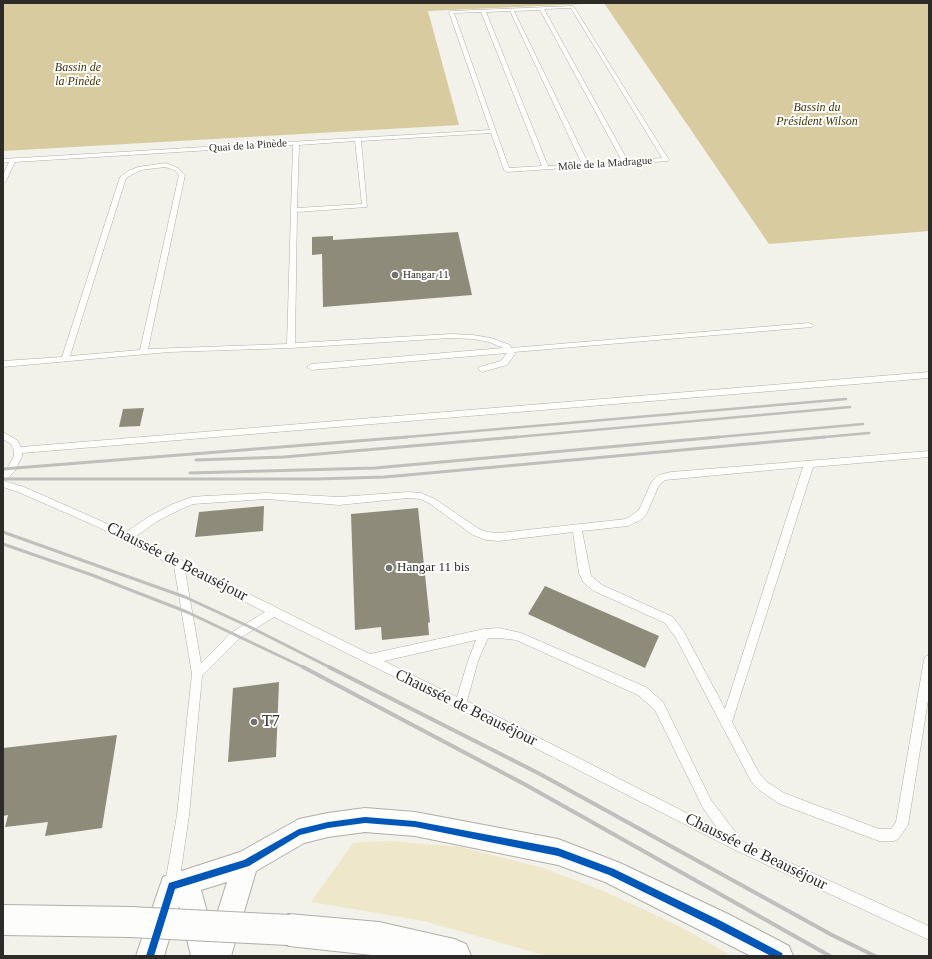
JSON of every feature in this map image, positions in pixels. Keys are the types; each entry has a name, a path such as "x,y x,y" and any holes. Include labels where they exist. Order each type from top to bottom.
{"highway":[{"path":"3,920 130,922 289,930 379,939 454,956"}],"street":[{"path":"179,884 246,863 299,832 328,825 365,820 415,824 558,852 612,872 779,956"},
{"path":"217,956 246,863"},
{"path":"150,956 179,884"},
{"path":"179,884 205,956"}],"lane":[{"name":"Môle de la Madrague","path":"572,7 666,160 507,170 451,12 512,10 572,7"},
{"path":"542,8 626,163"},
{"path":"512,10 586,165"},
{"path":"483,11 546,168"},
{"name":"Quai de la Pinède","path":"3,161 493,131"},
{"path":"294,210 365,206 358,139"},
{"path":"291,346 296,143"},
{"path":"3,181 13,160"},
{"path":"65,359 123,177 140,168 166,166 176,168 182,175 143,353"},
{"path":"311,367 809,325"},
{"path":"3,364 143,353 461,336 502,343 510,350 511,354 504,363 482,368"},
{"path":"18,450 929,375"},
{"path":"3,435 14,442 18,450 16,462 3,478"},
{"path":"127,537 153,519 176,507 192,501 267,496 339,501 408,495 421,496 432,501 476,532 486,536 499,537 628,522 643,512 655,483 662,477 671,475 929,454"},
{"path":"726,723 808,464"},
{"name":"Chaussée de Beauséjour","path":"3,484 21,489 57,504 127,537 179,565 461,704 739,846 929,933"},
{"path":"577,528 584,573 587,579 598,588 669,620 680,635 755,777 763,786 780,798 879,835 894,835 902,825 929,660"},
{"path":"179,565 197,674 183,815 179,884"},
{"path":"197,674 236,635 274,612"},
{"path":"369,659 484,634 499,633 517,636 642,691 659,706 707,804 739,846"},
{"path":"461,704 473,661 484,634"}],"shaded area":[{"path":"388,841 461,847 543,868 601,890 677,925 732,956 547,956 424,921 311,902 353,843"}],"water":[{"name":"Bassin de la Pinède","path":"3,3 604,3 428,11 459,125 3,151"},
{"name":"Bassin du Président Wilson","path":"604,3 929,3 929,231 769,244"}],"building":[{"name":"Hangar 11","path":"458,232 472,295 323,307 322,254 312,255 312,237 333,236 333,240"},
{"path":"144,408 140,426 119,427 123,409"},
{"path":"264,506 263,531 195,537 199,512"},
{"name":"Hangar 11 bis","path":"418,508 430,622 428,623 429,635 382,640 381,627 355,630 351,514"},
{"path":"545,586 659,636 645,668 528,614"},
{"name":"T7","path":"279,682 276,757 228,762 233,688"},
{"path":"117,735 102,828 45,836 48,822 5,827 8,815 3,816 3,748"}],"railway":[{"path":"402,437 846,399"},
{"path":"505,438 850,407"},
{"path":"708,438 863,424"},
{"path":"3,479 316,479 385,477 869,433"},
{"path":"3,469 402,437"},
{"path":"395,438 402,437"},
{"path":"402,437 407,437"},
{"path":"196,460 284,457 516,437"},
{"path":"190,473 375,468 719,437"},
{"path":"3,532 185,597 250,627 331,668"},
{"path":"3,544 92,575 187,612 304,667"},
{"path":"304,667 526,785 830,956"},
{"path":"329,667 540,774 832,935 875,956"}],"cycle path":[{"path":"150,956 172,886 246,863 299,832 328,825 365,820 415,824 558,852 611,872 718,924 779,956"}],"place":[{"name":"Hangar 11","path":"395,275"},
{"name":"Hangar 11 bis","path":"389,568"},
{"name":"T7","path":"254,722"}]}
